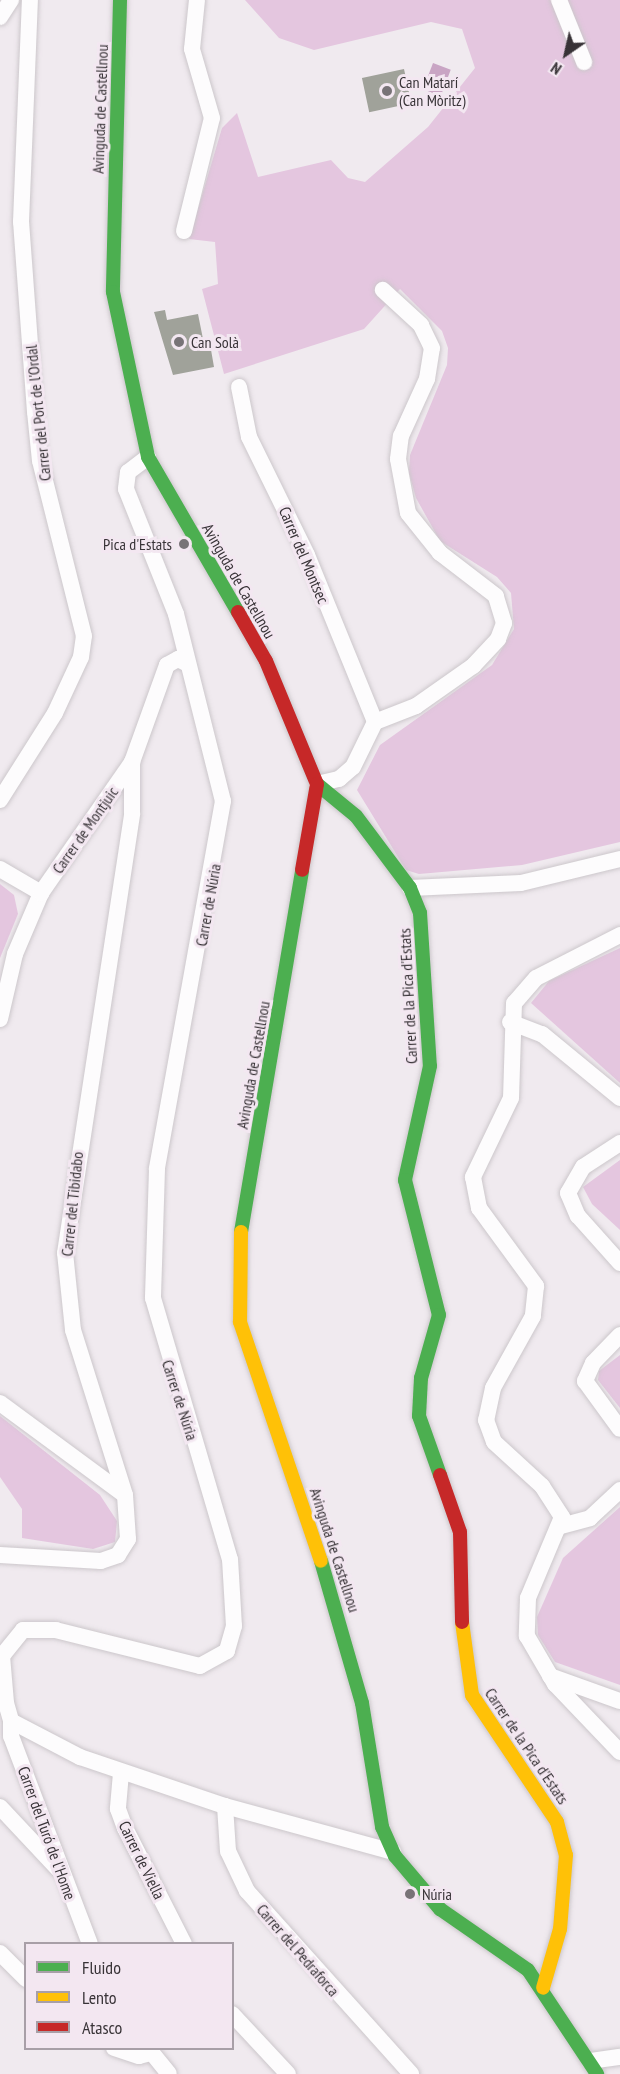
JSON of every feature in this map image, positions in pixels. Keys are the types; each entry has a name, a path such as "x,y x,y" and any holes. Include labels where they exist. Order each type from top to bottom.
{"street":[{"path":"0,17 11,0"},
{"name":"Carrer del Port de l'Ordal","path":"0,800 56,713 81,657 84,636 40,461 35,412 21,222 30,0"},
{"name":"Avinguda de Castellnou","path":"120,0 114,292 148,457 260,652 312,764 317,784 237,1256 235,1293 250,1361 336,1603 362,1703 382,1827 393,1852 440,1909 528,1970 543,1988 593,2067"},
{"path":"184,231 212,118 192,49 197,0"},
{"path":"559,0 584,62"},
{"path":"317,784 339,778 353,766 375,722 416,706 457,679 498,639 504,623 496,596 440,554 408,513 398,459 401,436 427,379 432,348 421,325 383,291"},
{"name":"Carrer del Montsec","path":"239,387 249,437 307,555 375,722"},
{"name":"Carrer de Núria","path":"11,1721 2,1656 23,1630 56,1629 200,1666 220,1660 232,1639 230,1559 162,1341 152,1272 157,1169 223,810 221,780 153,547 126,489 128,472 148,457"},
{"name":"Carrer de Montjuic","path":"0,1019 3,987 40,893 132,762 167,665 178,658 188,663"},
{"name":"Carrer del Tibidabo","path":"0,1555 111,1559 128,1539 124,1495 73,1330 65,1253 132,813 132,762"},
{"name":"Carrer de la Pica d'Estats","path":"317,784 356,816 410,888 424,946 430,1066 405,1180 439,1315 421,1378 419,1416 460,1532 463,1659 472,1695 557,1822 567,1855 560,1929 543,1988"},
{"path":"410,888 521,883 620,859"},
{"path":"0,869 40,893"},
{"path":"620,935 536,978 514,1003 510,1022 511,1098 473,1177 479,1208 531,1276 537,1302 493,1388 486,1420 494,1442 556,1503 561,1527 535,1576 525,1619 535,1659 548,1676 620,1752"},
{"path":"510,1022 542,1034 620,1098"},
{"path":"620,1143 583,1167 568,1193 578,1216 620,1263"},
{"path":"620,1335 593,1363 585,1381 620,1430"},
{"path":"0,1403 124,1495"},
{"path":"561,1527 591,1518 620,1490"},
{"path":"548,1676 620,1701"},
{"path":"11,1721 38,1738 121,1773 159,1780 225,1806 393,1852"},
{"name":"Carrer del Turó de l'Home","path":"11,1721 11,1736 59,1870 89,1942"},
{"name":"Carrer de Viella","path":"121,1773 118,1809 183,1942"},
{"name":"Carrer del Pedraforca","path":"225,1806 228,1851 247,1891 411,2074"},
{"path":"0,1807 59,1870"},
{"path":"0,1953 24,1977"},
{"path":"234,2016 288,2074"},
{"path":"118,2050 139,2056 149,2051 169,2074"},
{"path":"593,2067 620,2057"}],"shaded area":[{"path":"245,0 620,0 620,842 522,865 419,874 406,870 357,790 380,745 492,665 514,629 511,593 497,577 440,541 416,498 409,473 410,455 447,365 448,348 442,331 400,289 364,329 224,374 202,289 218,284 215,242 189,239 222,128 237,113 258,177 331,160 348,178 365,182 428,127 475,68 462,29 431,22 314,50 279,38"},
{"path":"433,63 451,70 441,96 423,89"},
{"path":"0,884 14,895 18,914 0,958"},
{"path":"620,948 620,1083 531,1003 549,981"},
{"path":"620,1160 620,1230 592,1204 583,1187"},
{"path":"620,1355 620,1408 598,1380 599,1371"},
{"path":"0,1416 100,1495 117,1521 115,1542 93,1549 22,1538 22,1509 0,1477"},
{"path":"620,1507 620,1685 555,1662 538,1635 537,1617 563,1558"}],"building":[{"name":"Can Matarí (Can Mòritz)","path":"404,69 411,103 369,112 362,78"},
{"name":"Can Solà","path":"165,310 167,320 198,314 203,339 199,346 210,344 214,367 173,375 154,312"}],"traffic: fast":[{"path":"120,0 113,292 148,457 238,612"},
{"path":"317,784 356,816 410,888 420,913 430,1066 405,1180 439,1315 421,1378 419,1416 440,1475"},
{"path":"241,1232 302,870"},
{"path":"321,1561 362,1703 382,1827 395,1856 440,1909 528,1970 597,2074"}],"traffic: slow":[{"path":"241,1232 240,1322 321,1561"},
{"path":"462,1622 472,1695 557,1822 566,1855 560,1929 543,1988"}],"traffic: jam":[{"path":"238,612 266,661 317,784 302,870"},
{"path":"440,1475 460,1532 462,1622"}],"place":[{"name":"Can Matarí (Can Mòritz)","path":"387,91"},
{"name":"Can Solà","path":"179,342"},
{"name":"Pica d'Estats","path":"184,544"},
{"name":"Núria","path":"410,1894"}]}
